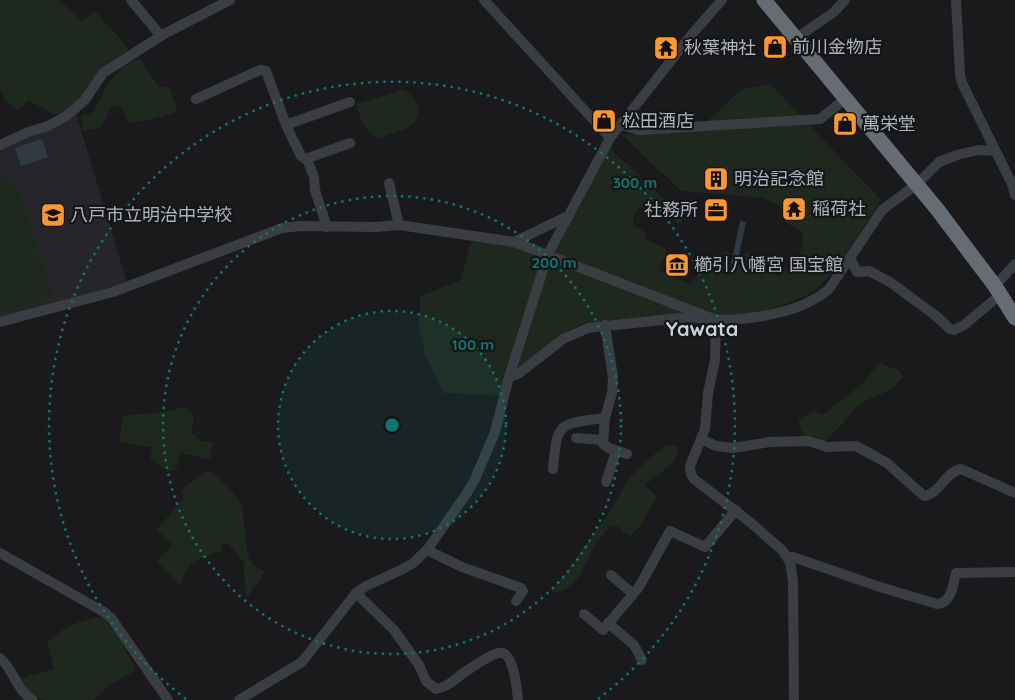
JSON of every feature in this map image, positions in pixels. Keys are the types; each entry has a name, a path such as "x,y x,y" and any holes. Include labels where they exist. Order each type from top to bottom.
{"highway":[{"path":"764,0 938,208 1015,318"}],"street":[{"path":"131,0 161,36"},
{"path":"0,145 28,132 48,126 66,116 85,100 103,73 161,36 230,0"},
{"path":"484,0 610,138"},
{"path":"239,700 302,662 356,593 366,586 413,563 427,550 453,514 475,479 495,432 509,378 548,254 610,138 698,27 722,0"},
{"path":"795,39 834,12 845,0"},
{"path":"956,0 962,83 1012,184 1015,194"},
{"path":"196,100 260,70 266,72 286,125 304,159 350,143"},
{"path":"621,125 639,130 820,119 845,99"},
{"path":"286,125 350,102"},
{"path":"509,378 518,374 563,339 588,328 605,324 689,317 716,320 747,319 799,306 829,289 882,210 917,184 939,162 978,150 995,150"},
{"path":"307,159 314,177 315,190 327,227"},
{"path":"389,183 399,225"},
{"path":"514,242 568,216"},
{"path":"0,322 113,292 282,228 300,226 399,225 514,242 716,320"},
{"path":"850,258 857,272 869,271 890,282 929,311 950,330 964,325 997,291 1015,264"},
{"path":"716,320 715,360 708,393 705,429 692,459 690,466 691,474 694,479 736,510 788,557 793,581 794,700"},
{"path":"605,324 613,377 612,393 605,418 603,444 626,454"},
{"path":"553,469 555,442 562,428 574,422 605,418"},
{"path":"576,438 603,440"},
{"path":"701,439 716,446 733,448 770,442 810,441 827,447 856,446 887,463 924,496 930,495 952,473 961,469 1015,493"},
{"path":"606,482 616,451"},
{"path":"584,614 603,630 633,594 670,531 705,548 736,510"},
{"path":"427,550 462,567 521,588 523,591 516,601"},
{"path":"0,553 104,612 112,620 168,700"},
{"path":"788,557 793,557 880,587 937,604 943,604 950,597 956,573 1015,572"},
{"path":"611,575 633,594"},
{"path":"356,593 394,630 419,665 426,681 436,689 444,688 491,657 503,653 507,656 516,675 518,700"},
{"path":"608,623 634,645 642,660"},
{"path":"0,658 5,662 18,686 26,696 33,700"}],"shaded area":[{"path":"0,0 59,0 82,21 95,11 129,49 101,70 82,97 64,111 55,115 28,100 18,111 4,99 0,89"},
{"path":"139,58 159,87 169,87 177,107 175,113 128,123 122,108 116,105 112,106 101,128 83,131 81,116 94,112 116,74"},
{"path":"770,84 881,200 836,269 819,287 805,296 747,317 584,323 559,336 519,368 518,362 548,263 610,148 666,201 683,221 678,224 661,212 638,207 633,220 634,226 646,233 647,240 665,248 667,251 659,270 691,284 710,258 730,252 730,266 738,266 744,254 750,253 758,268 780,276 784,271 796,271 804,233 783,219 781,207 764,198 681,191 621,134 699,129 742,89"},
{"path":"403,90 416,101 418,114 416,120 398,132 378,138 369,132 363,124 356,104"},
{"name":"八戸市立明治中学校","path":"75,110 127,283 0,319 0,147"},
{"path":"42,139 48,157 21,166 15,148"},
{"path":"0,171 3,178 18,186 54,297 0,313"},
{"path":"740,221 746,222 737,265 731,264"},
{"path":"471,242 508,245 543,257 500,396 443,393 425,354 419,326 420,296 460,281"},
{"path":"879,363 900,371 903,377 888,391 870,398 857,407 825,442 815,436 804,437 798,420 813,411 823,415 862,384"},
{"path":"186,407 194,417 191,432 199,440 213,443 210,459 180,453 176,470 167,471 150,459 152,447 119,442 124,415 157,413"},
{"path":"675,445 678,447 673,462 645,485 657,497 642,523 631,536 623,532 620,527 611,526 597,541 575,581 569,587 552,593 611,510 629,478 666,446"},
{"path":"205,471 213,472 232,491 241,505 249,558 253,564 265,572 248,596 245,592 244,563 228,543 223,544 221,553 217,552 204,557 190,565 179,584 157,561 172,545 157,530 186,495 181,492"},
{"path":"102,616 119,637 136,670 109,686 93,700 45,700 32,695 18,679 54,669 47,642 64,629"}],"place":[{"name":"前川金物店","path":"775,47"},
{"name":"秋葉神社","path":"666,48"},
{"name":"松田酒店","path":"604,121"},
{"name":"萬栄堂","path":"845,124"},
{"name":"明治記念館","path":"716,179"},
{"name":"稲荷社","path":"794,209"},
{"name":"社務所","path":"716,210"},
{"name":"八戸市立明治中学校","path":"53,215"},
{"name":"櫛引八幡宮 国宝館","path":"677,265"}],"district":[{"name":"Yawata","path":"702,329"}]}
